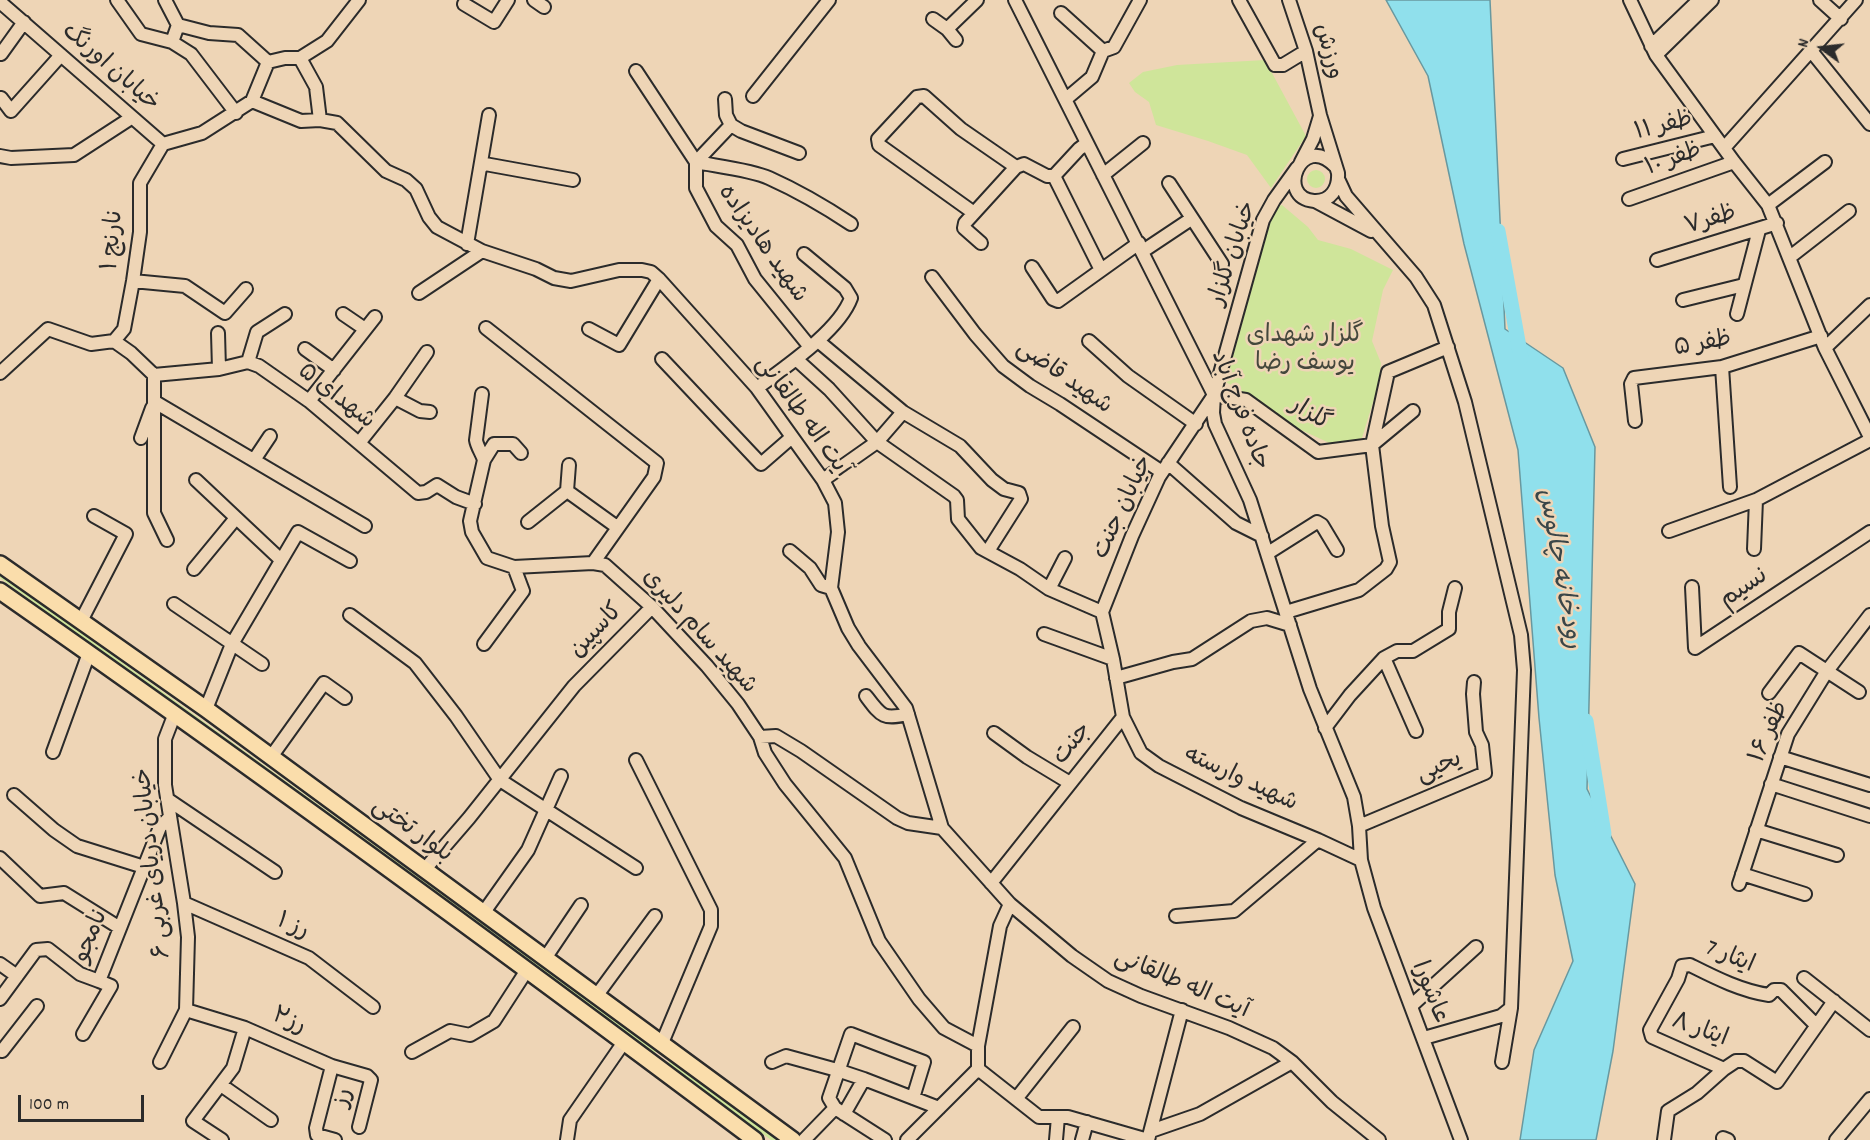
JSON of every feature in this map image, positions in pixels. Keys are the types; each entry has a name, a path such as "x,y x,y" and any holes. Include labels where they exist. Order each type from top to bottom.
{"main road":[{"name":"بلوار تختی","path":"0,564 206,709 793,1140"},
{"name":"بلوار تختی","path":"0,591 175,713 755,1140"},
{"path":"657,1066 665,1046"}],"street":[{"path":"117,0 141,34 172,42 191,54 236,113"},
{"path":"165,0 178,25 172,42"},
{"path":"268,62 285,58 300,58 327,41 359,0"},
{"path":"463,1 494,22 508,0"},
{"path":"753,96 829,0"},
{"path":"947,29 977,0"},
{"name":"جاده فرج آباد","path":"1015,0 1214,395 1215,424 1250,500 1310,689 1354,797 1361,860"},
{"path":"1239,0 1275,65 1283,65 1306,51"},
{"name":"ورزش","path":"1289,0 1306,51 1320,115 1335,166"},
{"path":"1630,0 1653,50 1768,206 1823,342 1870,439 1756,500 1669,531"},
{"path":"1653,50 1699,0"},
{"path":"1653,50 1712,0"},
{"path":"1820,0 1841,19"},
{"path":"1724,148 1856,0"},
{"path":"1066,99 1092,77 1103,51 1114,46 1138,1"},
{"name":"خیابان اورنگ","path":"0,2 163,144"},
{"path":"1061,13 1103,51"},
{"path":"933,19 947,29 956,40"},
{"path":"1,54 24,22"},
{"path":"178,25 209,33 238,35 268,62"},
{"path":"1812,52 1870,124"},
{"path":"1,98 11,111 61,55"},
{"path":"300,58 316,87 320,120"},
{"path":"163,144 202,133 252,101 268,62"},
{"name":"شهید هادیزاده","path":"636,71 696,162 696,188 716,226 737,245 755,279 814,344 903,411 960,446 992,480 1004,489 1019,493 1021,499 988,551"},
{"path":"974,213 879,145 878,139 917,97 924,96 961,129 1016,167"},
{"path":"724,99 726,116 730,125 799,153"},
{"name":"آیت اله طالقانی","path":"252,101 301,121 320,120 337,123 386,171 406,180 416,189 429,217 437,227 482,251 536,269 554,278 571,281 619,270 642,270 659,279 757,388 823,480 835,502 838,532 831,588 848,628 859,646 906,708 942,828 1010,904 1072,956 1108,981 1141,996 1229,1028 1273,1048 1292,1062 1332,1102 1378,1140"},
{"path":"467,244 489,115"},
{"name":"خیابان گلزار","path":"1214,395 1263,220 1299,165 1313,139 1320,115"},
{"path":"0,156 11,158 74,155 131,118"},
{"path":"696,162 730,125"},
{"name":"ظفر ۱۱","path":"1623,159 1715,136"},
{"path":"981,243 964,228 965,223 1016,167 1023,164 1047,176 1054,176 1087,143"},
{"path":"1103,175 1143,143"},
{"name":"نارنج ۱","path":"114,341 123,329 133,281 140,232 140,183 163,144"},
{"path":"1302,196 1294,183 1299,165 1315,156 1329,160 1335,166 1346,196 1416,277 1434,305 1465,402 1518,624 1524,670 1511,1008 1502,1062"},
{"path":"696,162 768,177 789,189 809,196 851,224"},
{"name":"ظفر ۱۰","path":"1629,199 1734,162"},
{"path":"1768,206 1825,162"},
{"path":"480,168 485,164 573,180"},
{"path":"1054,176 1101,270"},
{"path":"1315,201 1328,198 1339,181"},
{"path":"1169,183 1222,264"},
{"path":"1277,196 1302,196 1378,234"},
{"path":"1790,257 1849,211"},
{"path":"1032,267 1053,299 1058,301 1101,270 1191,219"},
{"name":"ظفر۷","path":"1657,260 1777,224"},
{"path":"1737,314 1760,230"},
{"path":"419,293 482,251"},
{"path":"757,388 814,344 848,305 851,298 845,288 804,254"},
{"name":"شهید قاضی","path":"932,276 975,334 1003,366 1029,386 1165,467 1236,523 1263,536"},
{"path":"589,329 619,345 659,279"},
{"path":"133,281 185,286 225,313 246,289"},
{"path":"1683,300 1744,285"},
{"path":"1823,342 1870,305"},
{"path":"153,375 219,369 248,362 257,332 285,314"},
{"path":"343,314 365,329"},
{"path":"309,401 375,317"},
{"path":"486,328 657,463 654,477 593,563 514,567 487,558 472,532 470,521 484,460 494,444 513,444 521,453"},
{"path":"0,373 48,329 91,344 114,341 131,353 153,375 155,402 154,513 167,540"},
{"path":"218,333 219,369"},
{"path":"1089,341 1128,376 1196,424"},
{"name":"ظفر ۵","path":"1635,421 1631,384 1634,378 1722,367 1823,342"},
{"path":"1286,612 1359,590 1386,569 1390,562 1382,526 1372,445 1388,372 1448,347"},
{"path":"305,349 334,370"},
{"path":"359,443 395,398 427,352"},
{"path":"662,358 761,464 792,437"},
{"path":"796,359 829,389 838,402 878,442 954,496 957,500 958,519 981,548 1049,589 1102,612"},
{"name":"شهدای ۵","path":"248,362 259,366 309,401 418,493 426,492 437,485 456,497 475,504"},
{"path":"1722,367 1730,486"},
{"path":"482,394 476,440 484,460"},
{"name":"خیابان جنت","path":"1102,612 1132,536 1165,467 1214,395"},
{"name":"گلزار","path":"1214,395 1246,400 1318,452 1372,445"},
{"path":"395,398 420,411 430,412"},
{"path":"141,438 155,402"},
{"path":"155,402 365,526"},
{"path":"823,480 878,442 903,411"},
{"path":"1372,445 1413,411"},
{"path":"254,460 270,436"},
{"path":"528,522 567,491 569,465"},
{"path":"196,480 281,560"},
{"path":"567,491 617,527"},
{"path":"1754,549 1756,500"},
{"path":"81,621 126,534 94,516"},
{"path":"194,569 236,518"},
{"path":"1268,553 1317,522 1322,525 1337,550"},
{"path":"206,709 232,644 298,532 350,561"},
{"name":"نسیم","path":"1692,587 1695,648 1870,532"},
{"path":"790,551 810,568 820,585 831,588"},
{"path":"1049,589 1065,558"},
{"name":"شهید سام دلیری","path":"593,563 605,565 652,607 707,666 738,704 760,737 765,753 785,784 844,858 879,941 919,999 944,1028 978,1046"},
{"path":"484,644 523,591 514,567"},
{"path":"1325,728 1350,695 1384,658 1397,651 1413,651 1449,629 1449,612 1455,588"},
{"path":"174,604 262,664"},
{"name":"کاسپين","path":"425,869 500,780 574,686 652,607"},
{"name":"جنت","path":"991,883 1123,717 1102,612"},
{"path":"350,615 415,663 456,716 500,780 636,868"},
{"name":"ظفر ۱۶","path":"1805,894 1741,879 1788,734 1827,671 1870,615"},
{"path":"1116,678 1192,659 1251,621 1267,618 1290,625"},
{"path":"1044,634 1113,659"},
{"path":"53,752 89,653"},
{"path":"1769,693 1799,653 1859,692"},
{"path":"1384,658 1416,731"},
{"name":"یحیی","path":"1359,826 1485,773 1482,745 1476,732 1474,682"},
{"path":"271,757 324,683 345,698"},
{"path":"866,696 880,714 890,718 908,714"},
{"name":"خیابان دریای غربی ۶","path":"175,713 165,739 167,799 188,937 186,1010"},
{"name":"شهید وارسته","path":"1123,717 1141,753 1159,766 1241,808 1361,860"},
{"path":"994,733 1027,757 1070,783"},
{"path":"760,737 776,736 793,746 897,819 942,828"},
{"path":"1780,757 1870,785"},
{"path":"636,760 711,910 711,926 665,1046"},
{"path":"484,912 528,850 561,776"},
{"path":"1771,784 1870,816"},
{"path":"14,795 54,830 77,846 144,867"},
{"path":"167,799 275,872"},
{"name":"نامجو","path":"0,999 36,950 48,949 80,974 99,981 160,827 169,818"},
{"path":"1756,830 1837,855"},
{"path":"1176,916 1234,911 1318,840"},
{"path":"0,858 40,897 64,893 120,928"},
{"name":"عاشورا","path":"1361,860 1389,952 1424,1038 1461,1140"},
{"name":"رز ۱","path":"184,903 309,958 373,1007"},
{"path":"907,1140 978,1069 978,1046 1000,926 1010,904"},
{"path":"546,957 581,905"},
{"path":"597,996 655,915"},
{"path":"1410,1006 1476,947"},
{"path":"0,964 17,976"},
{"name":"ایثار 7","path":"1650,1030 1678,979 1682,966 1690,964 1718,979 1759,994 1769,995 1774,990 1780,990 1816,1025"},
{"path":"412,1052 450,1031 470,1035 494,1021 527,970"},
{"path":"1804,978 1870,1030"},
{"path":"83,1034 111,986 99,981"},
{"name":"ایثار ۸","path":"1650,1030 1652,1037 1724,1069 1736,1061 1744,1061 1777,1082 1834,1001"},
{"path":"1,1051 37,1006"},
{"path":"1424,1038 1501,1016 1511,1008"},
{"path":"160,1062 186,1010"},
{"name":"رز۲","path":"186,1010 245,1028 332,1066 368,1076 371,1080"},
{"path":"1150,1135 1182,1010"},
{"path":"1016,1099 1073,1027"},
{"path":"222,1140 193,1121 233,1068 245,1028"},
{"path":"885,1140 840,1111 829,1098 851,1034 924,1062 913,1098"},
{"path":"567,1140 570,1120 624,1042"},
{"path":"772,1062 786,1056 864,1079 939,1108"},
{"path":"978,1069 1039,1117 1068,1117 1087,1122 1115,1136 1150,1135 1200,1114 1292,1062"},
{"path":"332,1066 316,1128 318,1135 335,1140"},
{"path":"1664,1140 1668,1112 1697,1093 1724,1069"},
{"path":"804,1140 840,1111 864,1079"},
{"name":"رز","path":"359,1127 371,1080"},
{"path":"221,1085 271,1120"},
{"path":"1836,1140 1870,1099"},
{"path":"1056,1140 1058,1117"},
{"path":"1082,1140 1087,1122"}],"green space":[{"path":"1265,60 1306,136 1271,188 1247,155 1156,125 1149,102 1135,92 1129,83 1143,72 1177,65"},
{"path":"1316,170 1322,173 1325,179 1322,185 1316,188 1310,185 1307,179 1310,173"},
{"name":"گلزار شهدای یوسف رضا","path":"1282,205 1308,227 1318,240 1351,249 1393,270 1383,290 1372,341 1381,363 1378,386 1362,438 1336,446 1299,429 1226,382 1274,208"},
{"path":"0,574 657,1050 655,1053 0,578"},
{"path":"670,1061 777,1140 771,1140 667,1064"}],"water":[{"path":"1386,0 1490,0 1505,329 1563,368 1595,447 1587,789 1635,884 1613,1051 1596,1140 1520,1140 1534,1050 1573,961 1555,875 1539,718 1518,450 1464,244 1428,76"}],"waterway":[{"name":"رودخانه چالوس","path":"1498,231 1521,358"},
{"name":"رودخانه چالوس","path":"1586,721 1604,834"}]}
